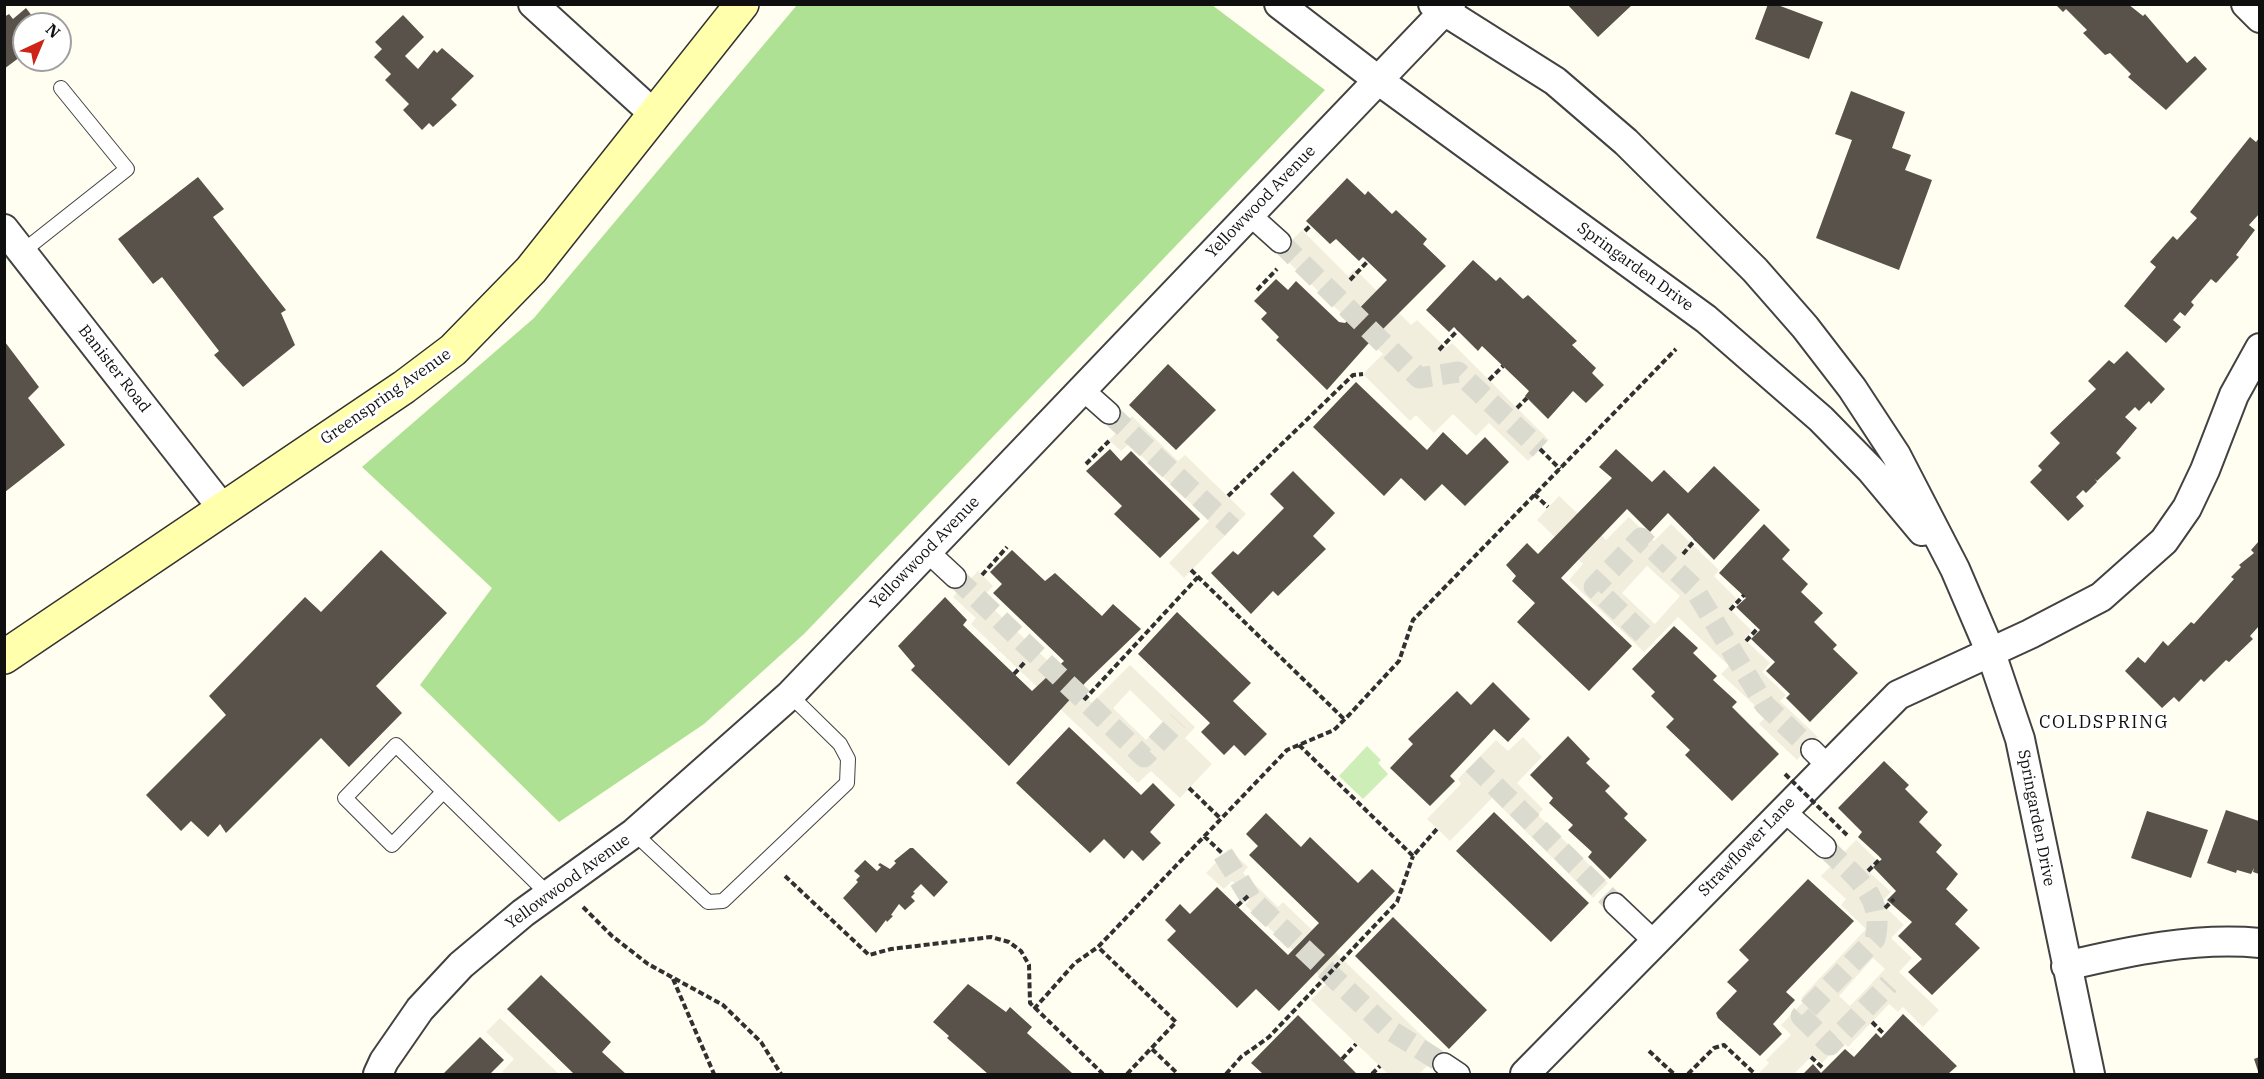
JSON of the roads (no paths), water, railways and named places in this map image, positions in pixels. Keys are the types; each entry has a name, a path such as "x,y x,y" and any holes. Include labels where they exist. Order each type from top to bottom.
{"main road":[{"name":"Greenspring Avenue","path":"4,657 404,387 453,350 531,270 742,4"}],"street":[{"path":"533,4 655,115"},
{"name":"Springarden Drive","path":"1280,4 1378,81 1706,319 1821,418 1871,470 1955,569"},
{"path":"2246,4 2259,18"},
{"name":"Springarden Drive","path":"1442,7 1555,81 1592,110 1755,270 1804,327 1851,388 1896,455 1955,569 1991,653 2020,739 2090,1074"},
{"name":"Yellowwood Avenue","path":"378,1074 384,1061 420,1009 461,964 570,877 634,833 790,695 1378,81 1442,7"},
{"path":"1250,215 1280,242"},
{"name":"Banister Road","path":"4,229 223,509"},
{"name":"Strawflower Lane","path":"1525,1074 1783,810 1820,758 1898,695 1991,653 2101,597 2164,542 2187,508 2205,470 2234,395 2259,348"},
{"path":"1082,389 1109,413"},
{"path":"927,551 955,577"},
{"path":"1783,810 1825,847"},
{"path":"1615,904 1655,942"},
{"path":"2066,966 2127,950 2229,940 2259,943"}],"lane":[{"path":"22,252 127,169 61,88"},
{"path":"634,833 708,902 723,901 847,783 848,759 840,744 790,695"},
{"path":"443,792 392,845 345,798 396,745 548,894"}],"tunnel":[{"path":"1280,242 1419,378 1458,372 1540,449"},
{"path":"1109,413 1232,528"},
{"path":"1643,634 1594,587 1641,538 1693,587 1765,705 1812,750"},
{"path":"955,577 1144,757 1178,721"},
{"path":"1473,764 1615,904"},
{"path":"1825,847 1856,877 1871,898 1876,910 1875,939 1801,1016 1830,1045 1889,984"},
{"path":"1223,854 1251,899 1387,1028 1444,1064"}],"district":[{"name":"COLDSPRING","path":"2104,723"}]}
